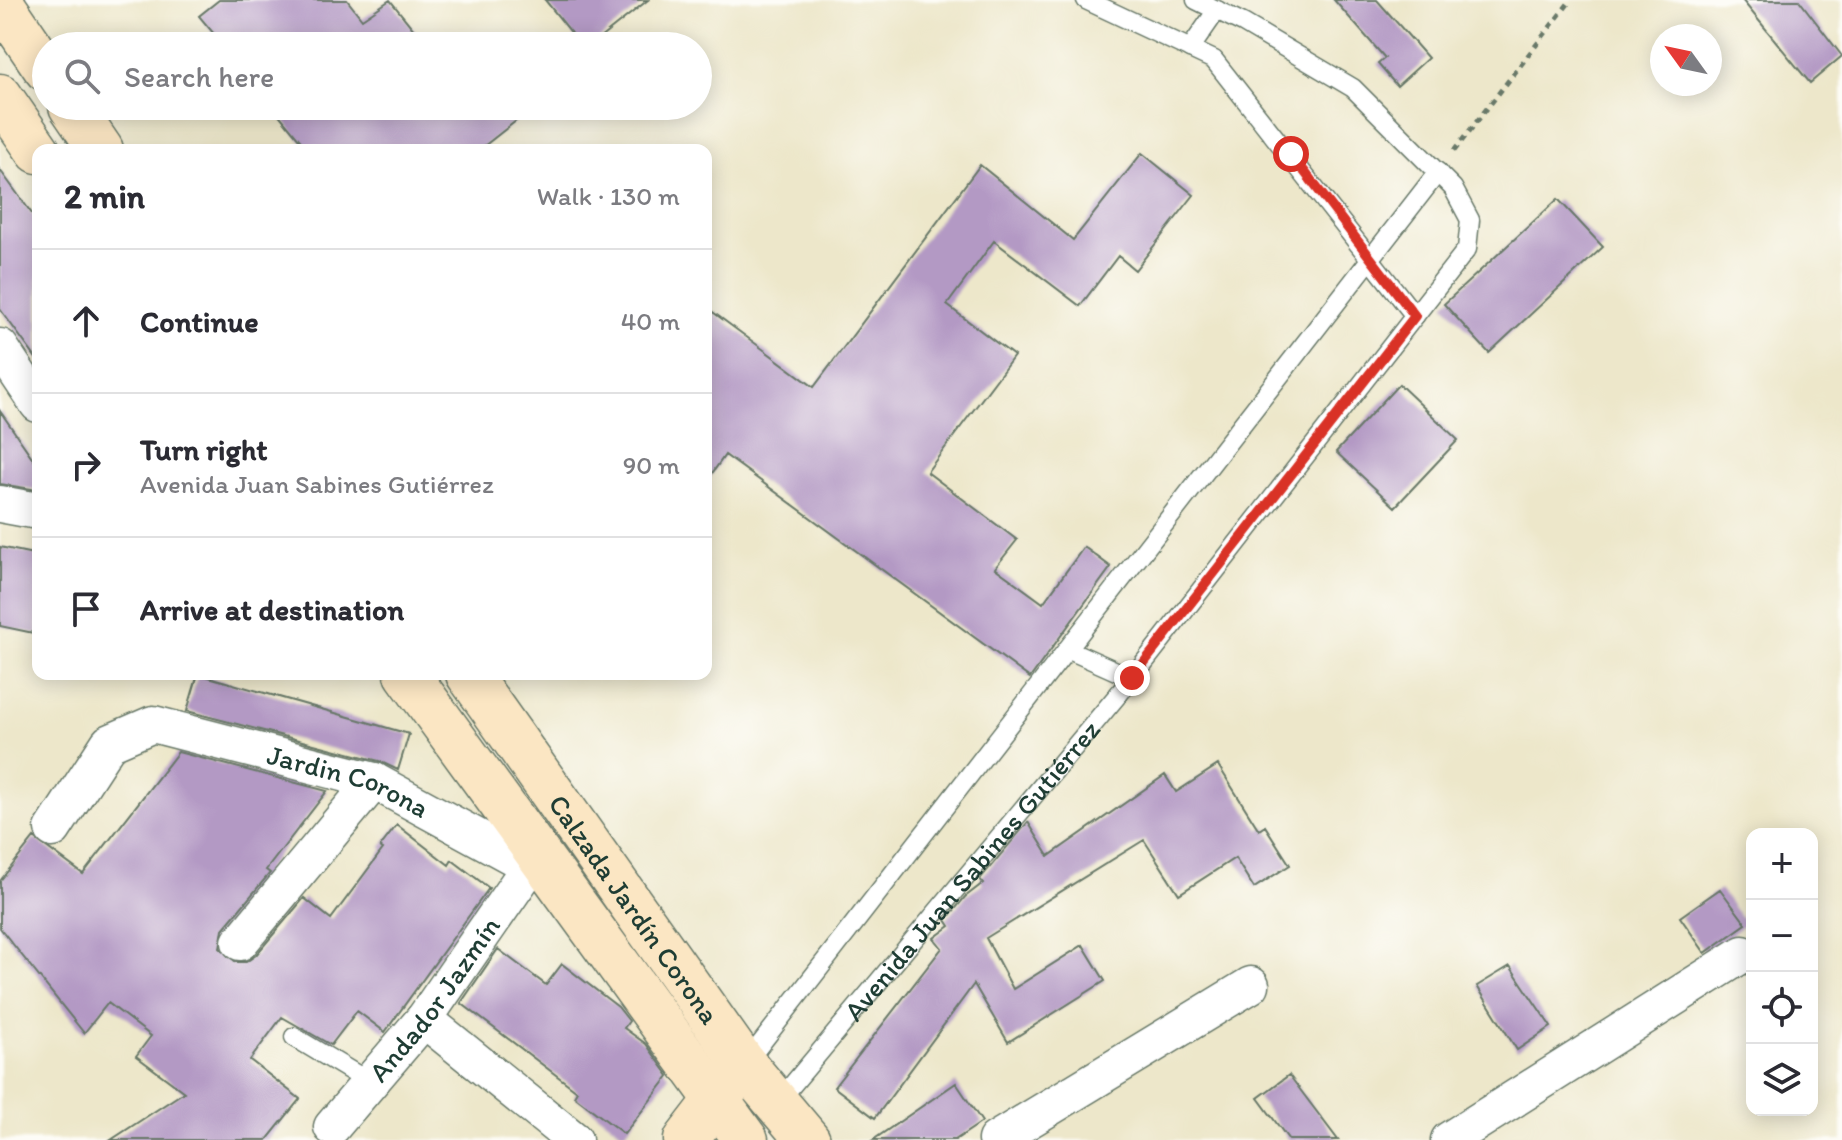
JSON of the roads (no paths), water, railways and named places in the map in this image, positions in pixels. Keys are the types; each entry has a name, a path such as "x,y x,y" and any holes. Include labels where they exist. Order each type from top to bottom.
{"main road":[{"path":"0,1 32,48"},
{"path":"0,96 33,144"},
{"path":"81,120 97,144"},
{"name":"Calzada Jardín Corona","path":"411,680 542,869 745,1140"},
{"name":"Calzada Jardín Corona","path":"472,680 744,1064 808,1140"},
{"path":"686,1140 744,1064"},
{"name":"Avenida Juan Sabines Gutiérrez","path":"745,1140 778,1102"}],"street":[{"path":"0,347 32,395"},
{"path":"0,504 32,510"},
{"name":"Jardin Corona","path":"53,829 109,743 153,724 374,781 542,869"},
{"path":"240,942 374,781"},
{"name":"Andador Jazmín","path":"332,1127 424,1019 542,869"},
{"path":"1449,1140 1743,954"},
{"path":"996,1140 1251,985"},
{"path":"424,1019 574,1140"}],"lane":[{"path":"1086,0 1214,60 1291,154 1369,261 1415,316"},
{"path":"1196,0 1353,88 1438,172"},
{"path":"1190,49 1217,10"},
{"name":"Avenida Juan Sabines Gutiérrez","path":"744,1064 1438,172 1453,188 1470,220 1467,249 1132,678 778,1102"},
{"path":"1069,650 1132,678"},
{"path":"294,1037 369,1082"}]}
